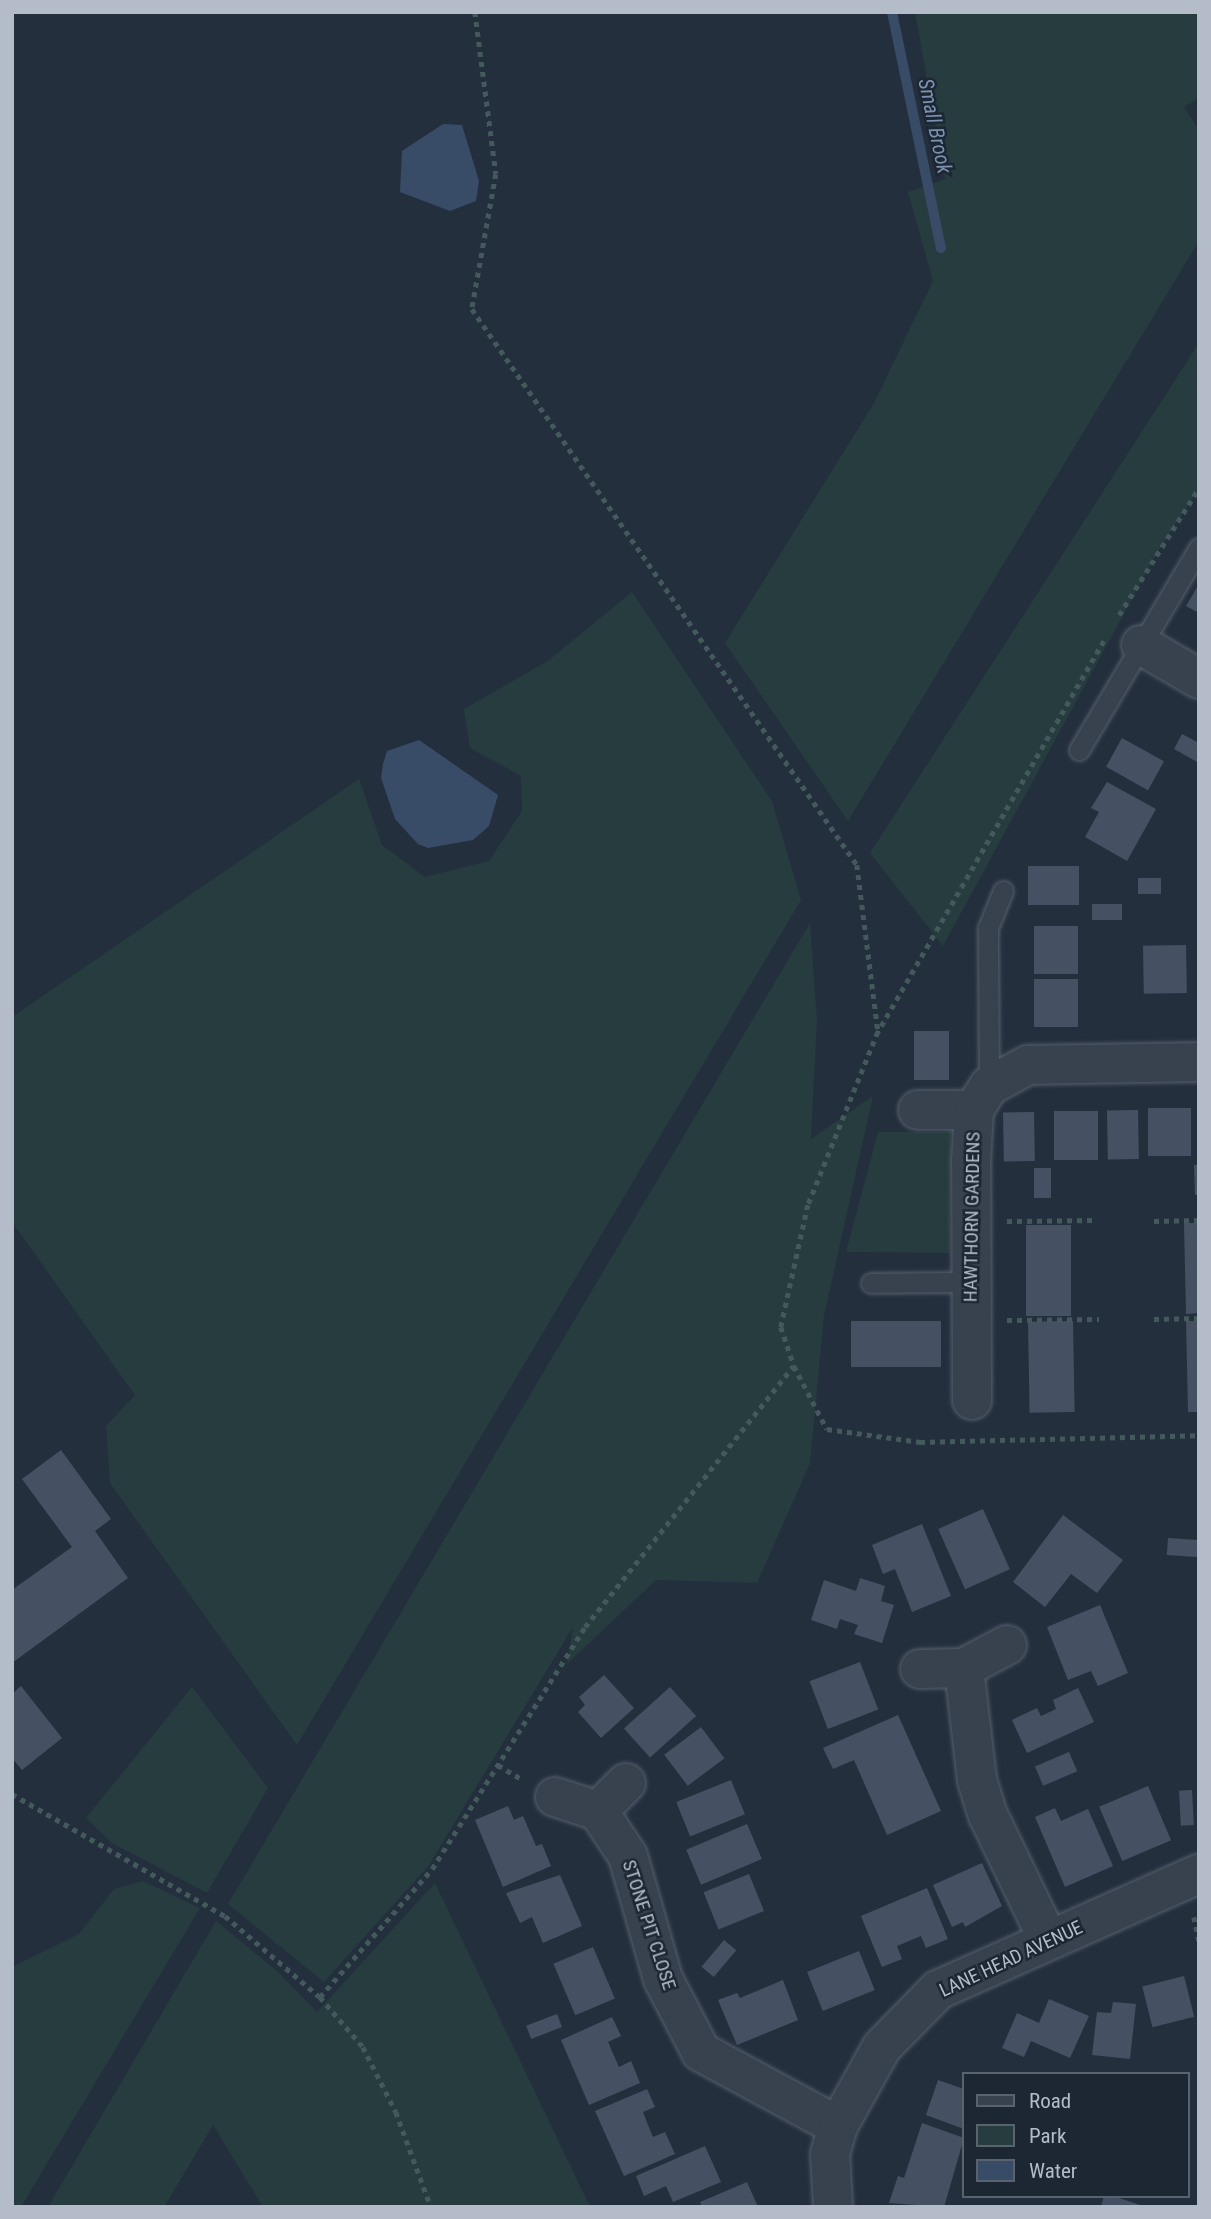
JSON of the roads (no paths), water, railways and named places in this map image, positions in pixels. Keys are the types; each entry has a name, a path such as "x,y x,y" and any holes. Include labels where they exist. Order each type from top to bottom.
{"street":[{"path":"1121,633 1199,679"},
{"path":"918,1110 982,1098 1028,1065 1199,1062"},
{"name":"HAWTHORN GARDENS","path":"972,1400 971,1222 982,1098"},
{"path":"920,1670 964,1668 1007,1645"},
{"path":"964,1668 977,1780 988,1815 1048,1939"},
{"path":"555,1797 598,1811 626,1783"},
{"name":"STONE PIT CLOSE","path":"598,1811 628,1856 663,1979 701,2052 838,2126"},
{"name":"LANE HEAD AVENUE","path":"832,2207 830,2154 838,2126 882,2047 938,1990 1199,1874"}],"lane":[{"path":"1079,750 1121,633 1199,548"},
{"path":"982,1098 988,928 1003,891"},
{"path":"870,1283 971,1282"}],"water":[{"path":"443,124 462,125 479,181 476,201 450,211 400,192 402,151"},
{"path":"419,740 498,795 489,826 473,840 428,848 418,844 395,819 381,778 383,764 387,751"}],"waterway":[{"name":"Small Brook","path":"892,12 941,248"}]}
